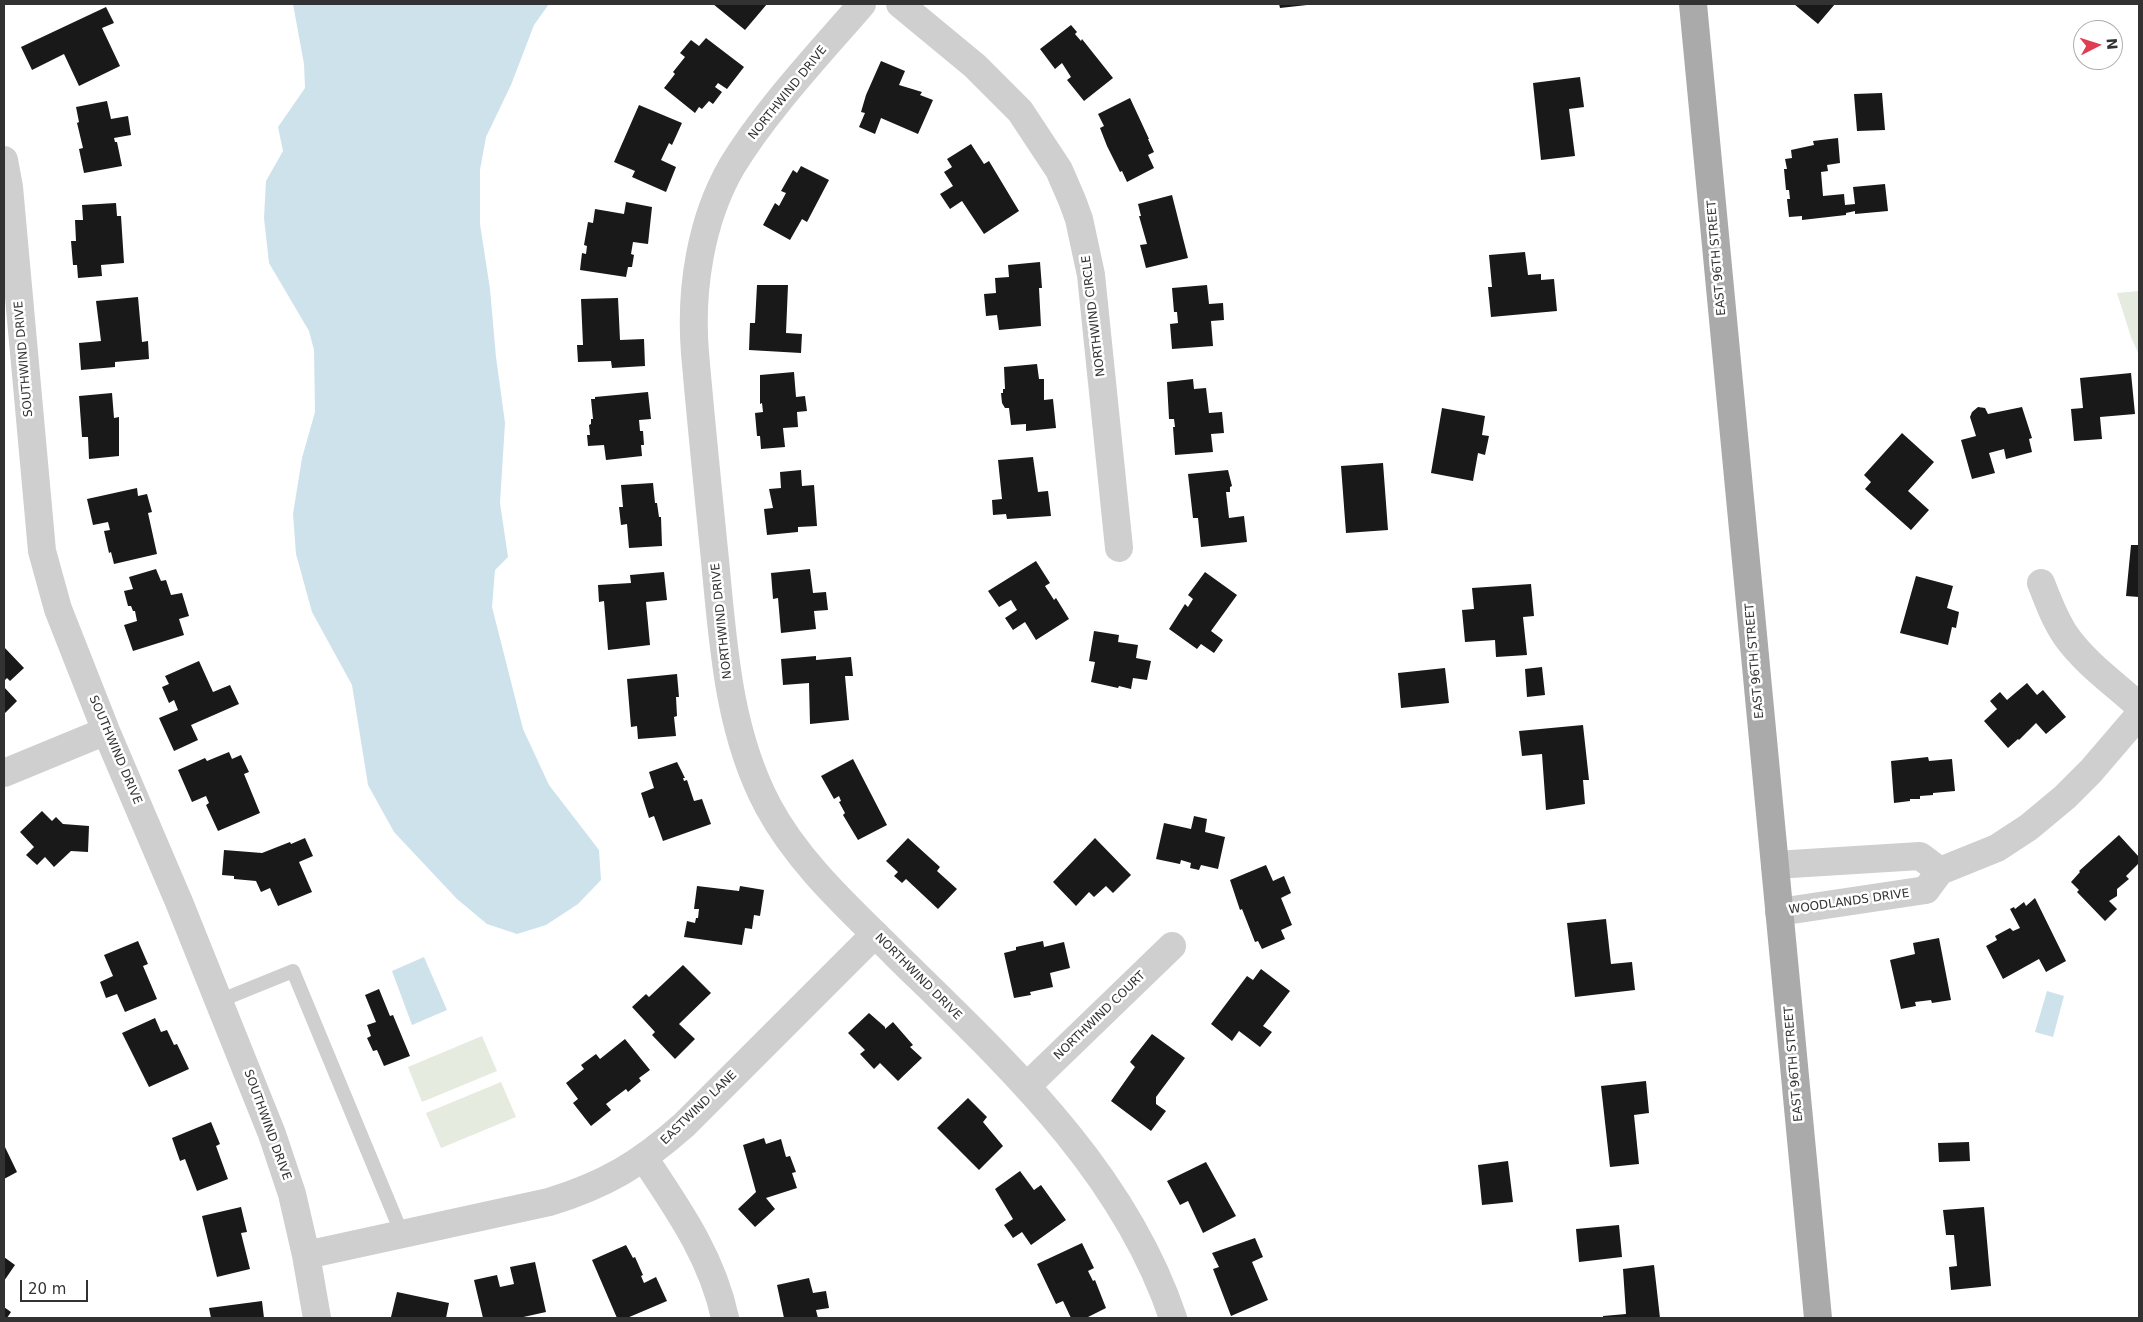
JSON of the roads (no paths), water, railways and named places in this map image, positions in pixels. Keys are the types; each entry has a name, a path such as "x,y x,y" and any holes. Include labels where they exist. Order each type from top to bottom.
{"main road":[{"name":"EAST 96TH STREET","path":"1693,4 1818,1318"}],"street":[{"name":"NORTHWIND DRIVE","path":"862,4 762,123 732,167 710,216 702,247 692,321 726,669 739,730 752,769 768,806 816,874 1028,1086 1087,1158 1122,1210 1152,1266 1173,1318"},
{"name":"NORTHWIND CIRCLE","path":"900,4 975,66 1020,111 1059,170 1072,200 1079,220 1091,275 1119,548"},
{"name":"SOUTHWIND DRIVE","path":"4,160 9,187 42,551 58,609 106,731 219,1001 282,1164 306,1255 317,1318"},
{"path":"2041,583 2066,635 2077,649 2139,706"},
{"name":"WOODLANDS DRIVE","path":"1779,912 1926,890 1940,871 1997,848 2029,827 2066,797 2139,715"},
{"path":"4,773 106,731"},
{"path":"1775,865 1920,856 1940,871"},
{"name":"EASTWIND LANE","path":"306,1255 568,1196 618,1175 644,1158 684,1125 875,934"},
{"name":"NORTHWIND COURT","path":"1028,1086 1172,946"},
{"path":"644,1158 682,1214 698,1242 721,1301 724,1318"}],"lane":[{"path":"219,1001 293,971 402,1234"}],"water":[{"path":"293,4 549,4 534,25 511,85 486,137 480,170 480,224 490,289 496,357 505,423 500,503 508,557 495,570 492,607 523,729 549,785 599,850 601,880 578,904 546,925 517,934 487,924 457,899 394,832 368,785 352,685 312,612 296,554 293,514 302,458 315,412 314,350 309,331 269,263 264,218 266,181 283,151 278,127 305,88 304,64"},
{"path":"424,957 447,1010 412,1025 392,971"},
{"path":"2047,991 2064,996 2053,1037 2035,1032"}]}
